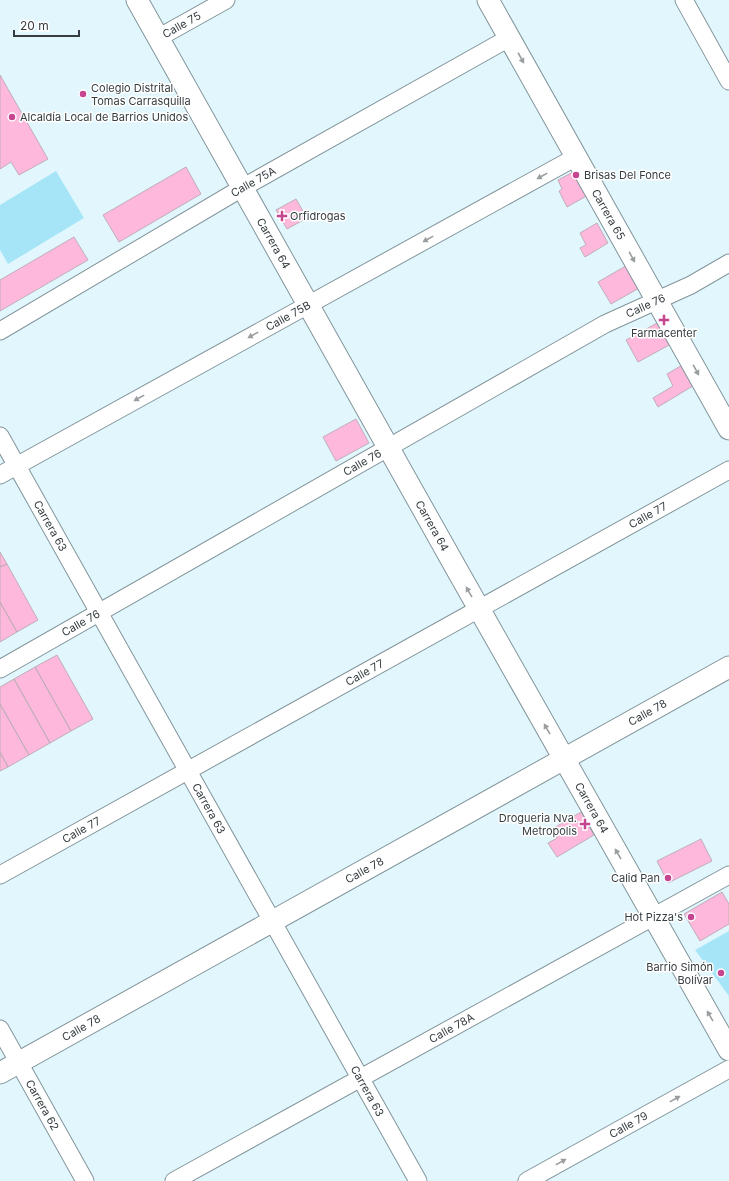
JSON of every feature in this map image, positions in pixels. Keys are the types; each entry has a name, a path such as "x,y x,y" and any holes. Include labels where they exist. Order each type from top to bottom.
{"street":[{"name":"Carrera 64","path":"137,0 479,610 729,1050"},
{"name":"Calle 75","path":"158,38 226,0"},
{"name":"Carrera 65","path":"488,0 729,429"},
{"path":"684,0 729,81"},
{"name":"Calle 75A","path":"0,331 242,188 509,38"},
{"name":"Calle 75B","path":"0,475 576,157"},
{"name":"Calle 76","path":"0,669 605,324 691,285 729,263"},
{"name":"Carrera 63","path":"0,436 418,1181"},
{"name":"Calle 77","path":"0,875 729,470"},
{"name":"Calle 78","path":"0,1074 729,667"},
{"name":"Calle 78A","path":"174,1181 729,875"},
{"name":"Carrera 62","path":"0,1029 85,1181"},
{"name":"Calle 79","path":"527,1181 729,1069"}],"shaded area":[{"path":"56,171 84,218 8,264 0,250 0,205"},
{"name":"Barrio Simón Bolívar","path":"729,931 729,996 695,950"}],"building":[{"name":"Alcaldía Local de Barrios Unidos","path":"0,75 48,159 19,175 11,162 0,169"},
{"path":"186,167 201,194 119,242 103,215"},
{"path":"577,170 590,194 567,207 559,191 562,189 558,180"},
{"path":"296,199 307,218 287,229 276,210"},
{"path":"597,223 608,243 585,257 580,248 586,245 580,233"},
{"path":"74,237 88,260 0,311 0,280"},
{"path":"629,264 641,287 611,304 598,282"},
{"path":"659,322 671,344 638,362 626,340"},
{"path":"689,361 701,381 658,407 653,398 673,386 667,374"},
{"path":"356,419 369,443 336,461 323,437"},
{"path":"0,552 7,564 0,567"},
{"path":"7,564 38,620 17,632 0,602 0,567"},
{"path":"0,602 17,632 0,642"},
{"path":"57,655 93,719 71,731 35,667"},
{"path":"35,667 71,731 50,743 14,679"},
{"path":"14,679 50,743 29,755 0,704 0,687"},
{"path":"0,704 29,755 8,767 0,752"},
{"path":"0,752 8,767 0,771"},
{"path":"581,812 594,835 557,857 548,843 557,838 552,829"},
{"path":"701,839 712,861 668,883 657,861"},
{"path":"722,892 729,904 729,924 700,941 684,914"}],"place":[{"name":"Colegio Distrital Tomas Carrasquilla","path":"83,94"},
{"name":"Alcaldía Local de Barrios Unidos","path":"12,117"},
{"name":"Brisas Del Fonce","path":"576,175"},
{"name":"Orfidrogas","path":"282,216"},
{"name":"Farmacenter","path":"664,320"},
{"name":"Drogueria Nva. Metropolis","path":"585,824"},
{"name":"Calid Pan","path":"668,878"},
{"name":"Hot Pizza's","path":"691,917"},
{"name":"Barrio Simón Bolívar","path":"721,973"}]}
